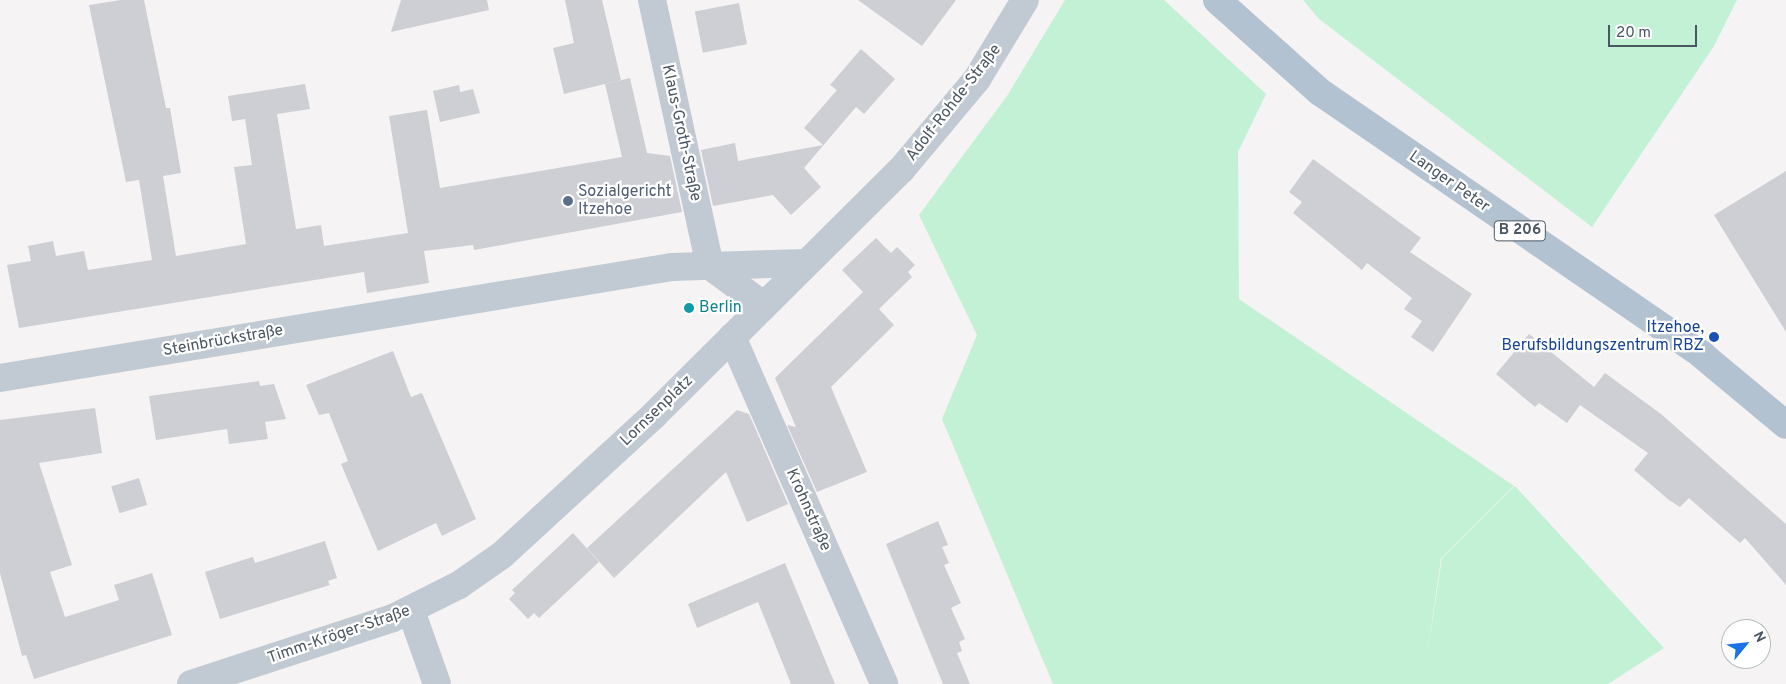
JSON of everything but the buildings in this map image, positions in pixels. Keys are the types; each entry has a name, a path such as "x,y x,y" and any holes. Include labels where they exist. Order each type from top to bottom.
{"main road":[{"name":"Langer Peter","path":"1217,0 1320,92 1702,355 1786,425"}],"street":[{"name":"Klaus-Groth-Straße","path":"652,0 710,266"},
{"name":"Adolf-Rohde-Straße","path":"850,218 943,122 982,70 1025,0"},
{"name":"Lornsenplatz","path":"549,513 732,337 850,218"},
{"path":"710,266 806,263"},
{"path":"710,266 763,306"},
{"name":"Steinbrückstraße","path":"0,378 672,267 710,266"},
{"name":"Krohnstraße","path":"732,337 884,684"},
{"name":"Timm-Kröger-Straße","path":"191,684 411,611 483,569 549,513"},
{"path":"411,611 437,684"}],"green space":[{"path":"1065,0 1164,0 1266,94 1238,152 1239,299 1514,486 1441,558 1426,663 1442,558 1515,486 1664,648 1608,684 1053,684 942,419 977,335 919,215 1007,96"},
{"path":"1303,0 1737,0 1714,46 1592,227 1319,19"}],"place":[{"name":"Sozialgericht Itzehoe","path":"568,201"},
{"name":"Berlin","path":"689,308"},
{"name":"Itzehoe, Berufsbildungszentrum RBZ","path":"1714,337"}]}
